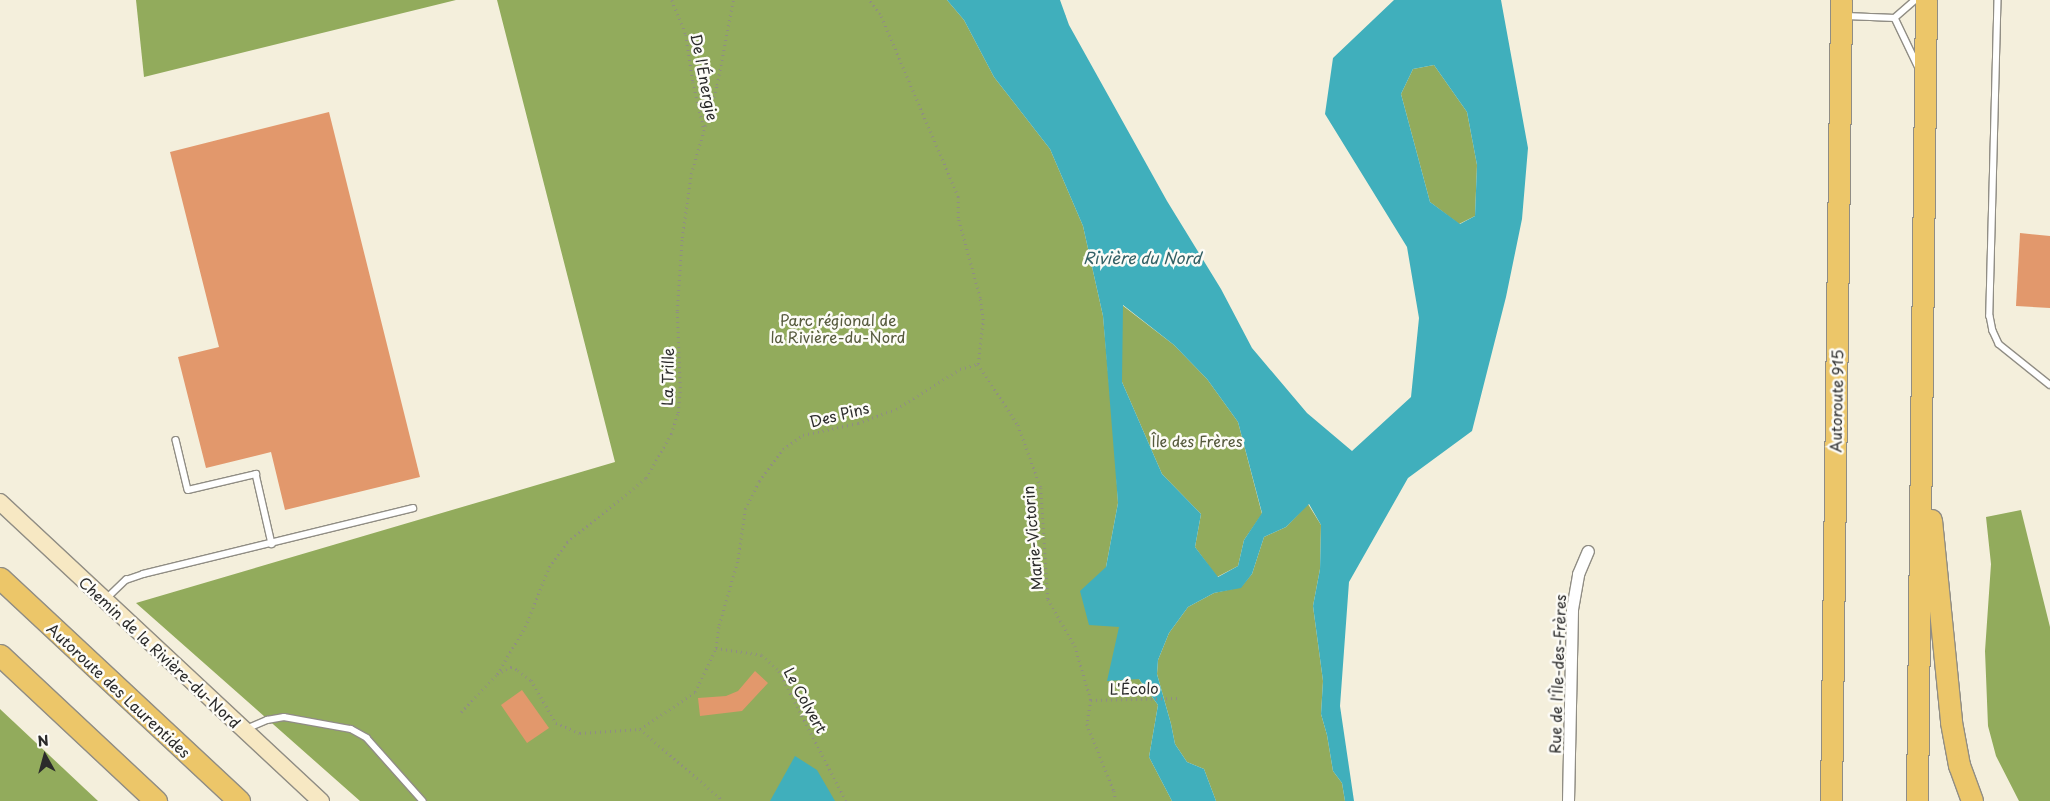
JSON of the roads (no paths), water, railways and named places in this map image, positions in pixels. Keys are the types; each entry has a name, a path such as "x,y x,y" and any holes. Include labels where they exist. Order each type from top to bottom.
{"highway":[{"path":"1917,801 1920,399 1926,0"},
{"name":"Autoroute 915","path":"1830,801 1841,8"},
{"path":"1920,399 1948,704 1957,755 1972,801"},
{"name":"Autoroute des Laurentides","path":"0,578 238,801"},
{"path":"0,656 156,801"},
{"path":"130,777 147,801"}],"street":[{"name":"Chemin de la Rivière-du-Nord","path":"0,502 321,801"},
{"name":"Rue de l'Île-des-Frères","path":"1568,801 1572,609 1578,574 1588,552"}],"lane":[{"path":"1895,18 1916,0"},
{"path":"1998,0 1990,316 1993,331 1999,344 2050,385"},
{"path":"1841,8 1895,18"},
{"path":"1895,18 1925,81"},
{"path":"176,440 188,490 256,474 272,544"},
{"path":"105,600 121,584 133,576 272,544 413,508"},
{"path":"244,730 274,718 332,724 351,729 367,738 423,801"}],"water":[{"name":"Rivière du Nord","path":"947,0 1060,0 1069,25 1167,201 1221,289 1252,348 1307,413 1352,451 1411,397 1419,318 1407,247 1325,114 1333,58 1394,0 1501,0 1528,148 1522,219 1506,297 1472,431 1408,478 1349,582 1340,706 1354,801 1345,801 1342,783 1333,771 1327,735 1321,714 1323,681 1313,606 1320,569 1321,525 1309,504 1286,527 1264,537 1252,574 1241,588 1214,593 1188,607 1169,633 1158,660 1157,674 1175,744 1187,762 1204,769 1216,801 1172,801 1149,757 1158,705 1139,679 1107,681 1119,627 1089,625 1080,591 1106,567 1118,503 1103,316 1083,226 1050,149 994,77 964,20","holes":["1434,65 1467,112 1477,165 1475,216 1460,224 1430,202 1401,94 1413,69","1123,305 1174,345 1207,379 1238,422 1262,513 1244,540 1238,566 1218,577 1195,547 1201,514 1162,474 1122,382"]},
{"path":"795,756 817,770 835,801 770,801"}],"park label":[{"name":"Parc régional de la Rivière-du-Nord","path":"838,328"},
{"name":"Île des Frères","path":"1197,441"}]}
